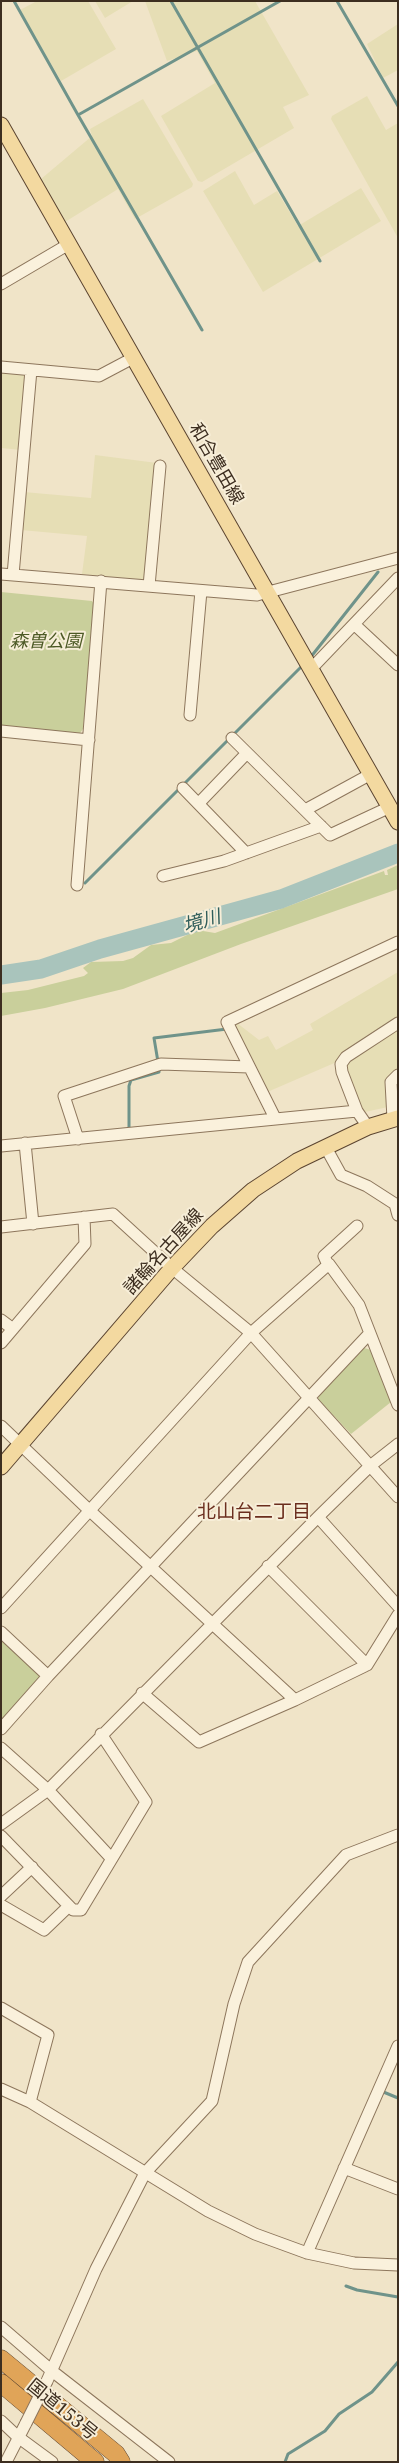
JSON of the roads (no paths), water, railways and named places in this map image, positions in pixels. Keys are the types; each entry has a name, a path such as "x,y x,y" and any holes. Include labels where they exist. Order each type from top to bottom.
{"highway":[{"name":"国道153号","path":"1,2359 119,2458 133,2462"},
{"name":"国道153号","path":"1,2383 90,2460"}],"main road":[{"name":"和合豊田線","path":"1,125 311,670 394,812"},
{"name":"諸輪名古屋線","path":"1,1468 172,1268 212,1226 254,1190 297,1161 368,1127 395,1118"}],"street":[{"path":"1,284 69,244"},
{"path":"1,367 99,376 133,358"},
{"path":"31,370 7,574 257,595 398,558"},
{"path":"149,586 160,466"},
{"path":"311,670 398,578"},
{"path":"77,885 101,581"},
{"path":"190,716 201,591"},
{"path":"354,624 398,665"},
{"path":"1,731 89,740"},
{"path":"232,738 330,835 394,812"},
{"path":"199,803 247,753"},
{"path":"305,810 371,774"},
{"path":"183,788 246,853"},
{"path":"162,876 224,861 321,826"},
{"path":"275,1118 227,1022 398,942"},
{"path":"368,1127 357,1111 342,1072 341,1064 346,1057 398,1023"},
{"path":"78,1139 64,1096 161,1064 249,1067"},
{"path":"395,1118 391,1082 398,1075"},
{"path":"1,1146 357,1111"},
{"path":"25,1143 32,1224"},
{"path":"326,1146 341,1175 367,1186 397,1208"},
{"path":"1,1228 113,1214 172,1268 251,1334 398,1497"},
{"path":"1,1343 85,1244 84,1217"},
{"path":"357,1226 324,1256 328,1266 329,1264 359,1306 398,1405"},
{"path":"1,1608 251,1334 328,1266"},
{"path":"1,1320 13,1329"},
{"path":"1,1729 48,1676 370,1333"},
{"path":"1,1426 150,1567 295,1700"},
{"path":"1,1824 48,1790 142,1692 268,1566 370,1466 398,1444"},
{"path":"318,1517 398,1606"},
{"path":"268,1566 367,1666"},
{"path":"142,1692 199,1742 367,1666 398,1615"},
{"path":"1,1632 48,1676"},
{"path":"1,1836 73,1910 81,1910 110,1858 146,1802 102,1734"},
{"path":"1,1748 48,1790 110,1858"},
{"path":"6,2462 50,2376 96,2269 145,2173 212,2100 234,2004 248,1962 346,1855 398,1834"},
{"path":"1,1896 32,1868"},
{"path":"1,1904 44,1930 69,1906"},
{"path":"1,2008 48,2035 30,2102"},
{"path":"307,2253 398,2046"},
{"path":"1,2089 30,2102 208,2211 255,2234 307,2253 354,2263 398,2265"},
{"path":"344,2168 398,2189"},
{"path":"1,2328 50,2376 169,2462"},
{"path":"1,2421 18,2437 52,2462"}],"waterway":[{"path":"14,1 78,115 280,1"},
{"path":"171,1 320,261"},
{"path":"337,1 398,106"},
{"path":"78,115 202,330"},
{"path":"310,658 378,572"},
{"path":"85,883 304,664"},
{"name":"境川","path":"1,975 41,969 100,949 281,899 398,853"},
{"path":"158,1062 154,1038 227,1029"},
{"path":"129,1127 129,1086 131,1080 159,1072 159,1069"},
{"path":"381,2091 398,2098"},
{"path":"346,2286 357,2290 398,2297"},
{"path":"285,2462 288,2454 325,2431 339,2414 372,2392 398,2362"}],"district":[{"name":"北山台二丁目","path":"254,1513"}],"park label":[{"name":"森曽公園","path":"46,642"}]}
